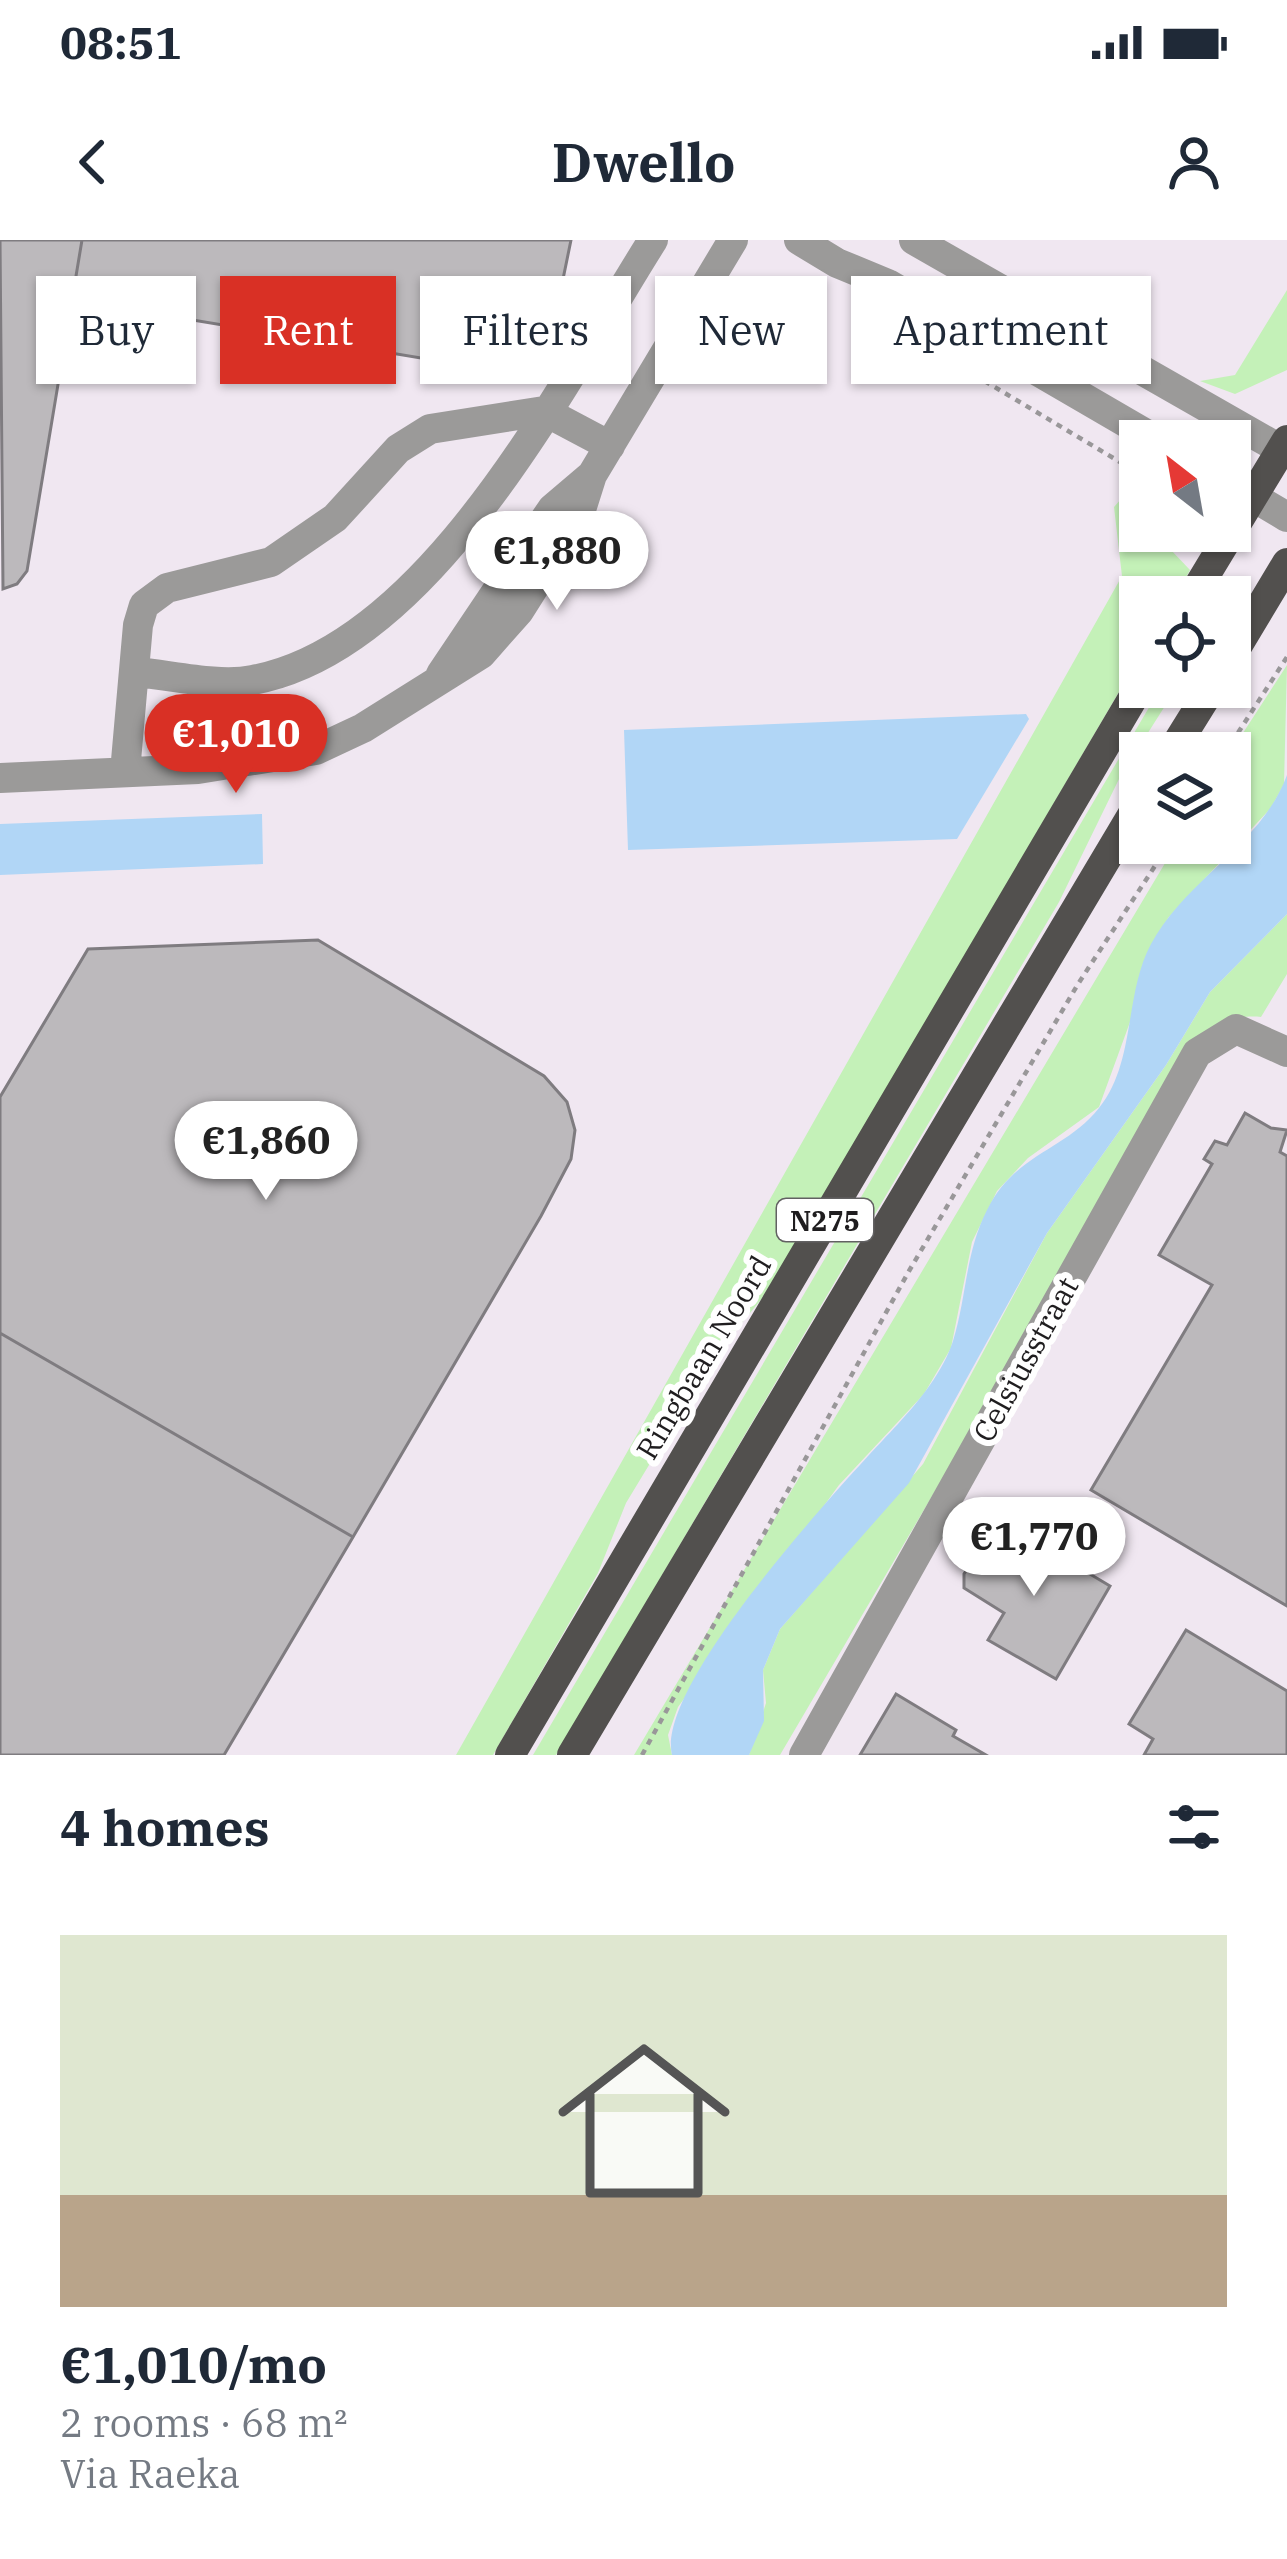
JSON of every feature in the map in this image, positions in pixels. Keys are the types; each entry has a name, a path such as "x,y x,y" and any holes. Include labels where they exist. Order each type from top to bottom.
{"main road":[{"path":"1251,480 1285,448"},
{"path":"1251,623 1287,563"},
{"name":"Ringbaan Noord","path":"510,1755 1127,708"},
{"name":"N275","path":"572,1755 1119,837"}],"street":[{"path":"135,672 249,681 304,665 354,638 395,607 439,561 544,411 653,240"},
{"path":"0,778 198,769 316,749 435,683 552,509 592,475 733,240"},
{"path":"799,240 837,263 889,284 1122,420"},
{"path":"914,240 1285,448"},
{"path":"125,772 144,605 166,588 271,562 334,518 398,449 430,428 544,411 610,446"},
{"path":"1251,496 1287,517"},
{"name":"Celsiusstraat","path":"804,1755 1197,1053 1236,1029 1287,1052"}],"path":[{"path":"844,297 1119,461"},
{"path":"1239,732 1287,657"},
{"path":"642,1755 909,1271 1078,985 1156,864"}],"shaded area":[{"path":"0,240 1287,240 1287,1755 0,1755"}],"green space":[{"path":"1287,290 1287,370 1235,394 1200,381 1235,375"},
{"path":"1119,501 1119,550 1114,507"},
{"path":"1119,552 1173,552 1190,570 1187,576 1122,576"},
{"path":"1119,581 1119,692 770,1289 718,1351 626,1503 598,1573 493,1755 456,1755"},
{"path":"1287,665 1284,784 1271,808 1251,829 1251,732 1244,732"},
{"path":"1149,708 1164,708 1148,732 1135,732"},
{"path":"1119,758 1119,779 1059,902 556,1755 533,1755"},
{"path":"1164,864 1219,864 1168,918 1099,1107 1028,1158 997,1191 972,1242 951,1348 924,1394 839,1485 678,1707 668,1735 672,1755 634,1755"},
{"path":"1287,914 1287,974 1261,1017 1223,1024 1194,1050 780,1755 749,1755 766,1703 763,1670 780,1629 923,1464 1047,1233 1166,1065 1210,992"}],"water":[{"path":"1026,714 1029,719 957,839 628,850 624,730"},
{"path":"1287,775 1287,914 1210,992 1166,1065 1047,1233 909,1483 780,1629 763,1670 764,1721 749,1755 672,1755 675,1723 693,1681 722,1634 799,1534 914,1406 943,1364 958,1324 974,1242 998,1191 1026,1164 1086,1122 1111,1090 1151,944 1183,900 1220,864 1251,864 1251,832"},
{"path":"262,814 263,864 0,875 0,824"}],"building":[{"path":"0,240 82,240 76,276 36,276 36,384 58,384 27,571 17,584 3,589"},
{"path":"82,240 571,240 564,276 420,276 420,358 396,354 396,276 220,276 220,325 196,321 196,276 76,276"},
{"path":"318,940 544,1076 567,1102 575,1130 571,1159 541,1216 353,1537 0,1333 0,1097 88,949"},
{"path":"1245,1113 1271,1128 1287,1130 1280,1152 1287,1156 1287,1606 1091,1490 1212,1285 1159,1255 1212,1164 1204,1159 1215,1141 1227,1145"},
{"path":"0,1333 353,1537 224,1755 0,1755"},
{"path":"993,1529 1007,1529 1043,1546 1110,1586 1056,1679 988,1640 1004,1613 964,1588 964,1574"},
{"path":"1186,1630 1287,1691 1287,1755 1144,1755 1153,1739 1129,1724"},
{"path":"896,1694 956,1730 953,1736 986,1755 860,1755"}]}
